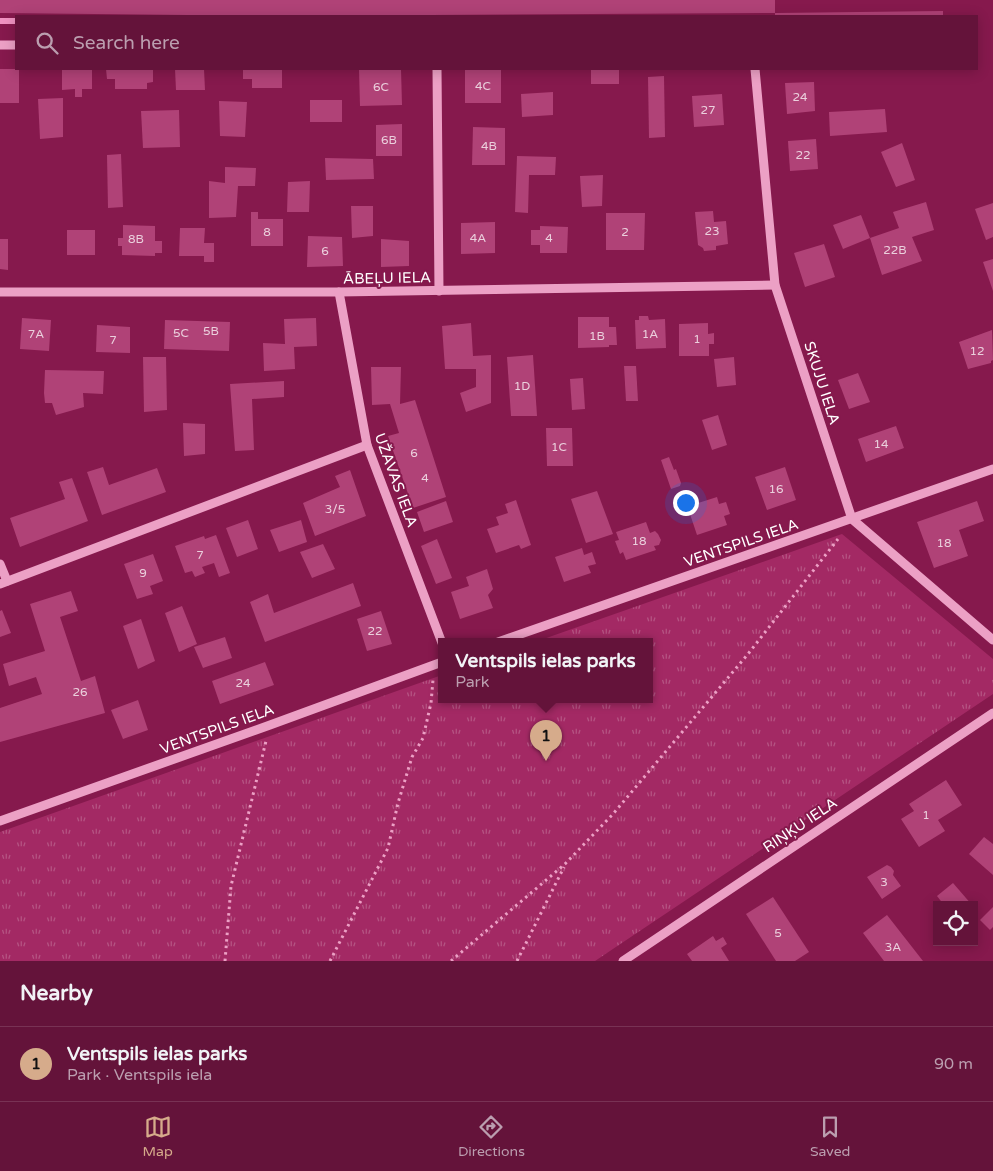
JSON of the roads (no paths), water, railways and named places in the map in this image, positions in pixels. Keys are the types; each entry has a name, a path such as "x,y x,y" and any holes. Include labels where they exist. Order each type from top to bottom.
{"street":[{"path":"0,45 15,45"},
{"path":"437,70 439,291"},
{"name":"SKUJU IELA","path":"755,70 775,285 852,519"},
{"name":"ĀBEĻU IELA","path":"0,292 339,292 775,285"},
{"name":"UŽAVAS IELA","path":"339,292 367,445 440,638"},
{"path":"0,564 3,583 367,445"},
{"name":"VENTSPILS IELA","path":"510,638 993,469"},
{"path":"852,519 993,640"},
{"name":"VENTSPILS IELA","path":"0,821 438,663"},
{"name":"RIŅĶU IELA","path":"623,961 993,713"}],"waterway":[{"path":"0,21 15,21"}],"place":[{"name":"Ventspils ielas parks","path":"546,761"}]}
